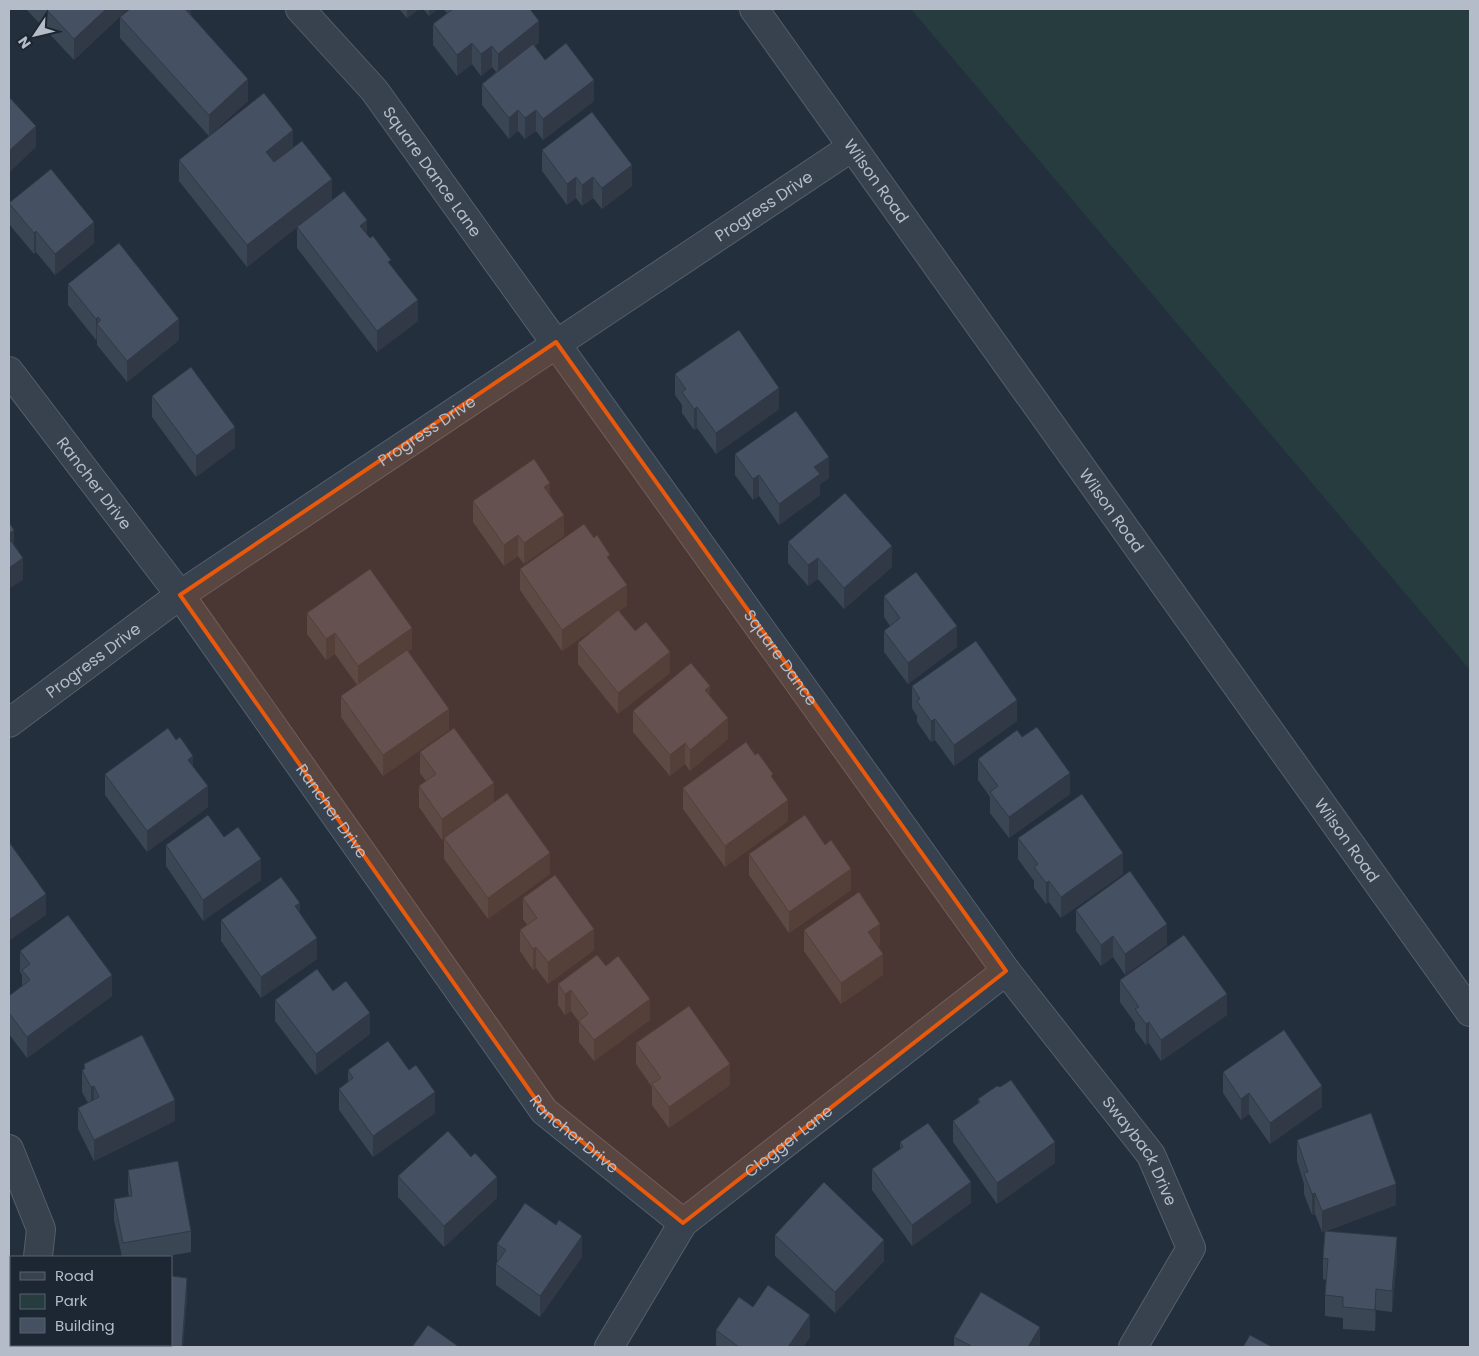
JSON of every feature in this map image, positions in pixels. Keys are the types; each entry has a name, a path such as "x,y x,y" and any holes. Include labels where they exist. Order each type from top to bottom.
{"street":[{"name":"Square Dance Lane","path":"300,9 374,90 556,342"},
{"name":"Wilson Road","path":"754,9 1470,1012"},
{"name":"Progress Drive","path":"9,722 180,595 852,146"},
{"name":"Square Dance","path":"556,342 1006,971"},
{"name":"Rancher Drive","path":"9,371 180,595 544,1111 683,1223"},
{"name":"Clogger Lane","path":"609,1347 683,1223 1006,971"},
{"name":"Swayback Drive","path":"1006,971 1151,1155 1191,1248 1133,1347"},
{"path":"9,1149 40,1230 38,1256"}],"highlighted area":[{"path":"556,342 1006,971 683,1223 544,1111 180,595"}],"green space":[{"path":"911,9 1470,9 1470,670"}],"building":[{"path":"46,9 106,9 74,39"},
{"path":"130,9 188,9 186,10 248,79 209,115 120,17"},
{"path":"453,9 530,9 539,21 498,54 492,46 481,54 472,43 457,55 433,24"},
{"path":"566,43 594,80 543,119 536,110 525,118 518,110 509,118 482,84 533,44 545,60"},
{"path":"264,93 293,130 266,152 274,162 302,141 332,179 247,245 179,160"},
{"path":"9,97 36,126 9,151"},
{"path":"592,112 632,165 602,188 593,177 582,185 576,177 567,184 542,150"},
{"path":"51,169 94,222 55,254 36,231 34,233 9,203"},
{"path":"344,191 367,220 360,226 370,238 373,236 391,260 388,262 418,300 377,331 297,227"},
{"path":"119,243 179,319 127,361 97,324 101,320 98,317 96,319 68,284"},
{"path":"739,330 779,388 716,433 697,407 694,409 682,392 686,389 675,374"},
{"path":"191,367 235,427 196,456 152,396"},
{"path":"796,411 829,457 814,467 820,474 779,504 759,475 753,479 735,454"},
{"path":"534,459 550,483 544,487 564,515 524,543 518,535 504,545 473,501"},
{"path":"845,493 892,546 844,588 818,558 808,565 788,542"},
{"path":"9,522 14,530 9,534"},
{"path":"584,524 594,538 597,535 610,555 607,557 627,585 562,630 520,569"},
{"path":"11,541 23,558 9,568 9,543"},
{"path":"370,569 412,628 358,666 335,633 326,639 307,613"},
{"path":"916,572 957,626 908,663 884,631 900,618 884,596"},
{"path":"618,610 635,631 646,622 670,652 618,693 578,643"},
{"path":"976,641 1017,700 954,745 935,719 931,721 917,701 920,699 912,686"},
{"path":"407,650 449,709 383,755 341,696"},
{"path":"691,663 710,686 705,690 728,718 690,750 685,743 670,755 633,711"},
{"path":"1037,727 1070,773 1009,817 990,792 998,786 978,759 1017,730 1022,737"},
{"path":"168,728 176,740 180,737 193,756 188,760 208,786 147,831 105,774"},
{"path":"454,728 494,783 442,819 419,786 436,774 420,752"},
{"path":"746,742 755,755 758,753 788,800 725,846 683,788"},
{"path":"507,793 550,853 488,898 444,838"},
{"path":"1082,794 1123,853 1061,897 1049,881 1046,883 1034,867 1038,864 1018,838"},
{"path":"208,815 224,837 238,827 261,859 203,900 166,845"},
{"path":"805,815 825,845 831,840 851,869 789,912 749,854"},
{"path":"9,842 46,894 9,920"},
{"path":"1130,871 1167,924 1125,954 1113,936 1101,945 1076,910"},
{"path":"555,875 594,929 548,962 536,947 533,949 520,930 537,918 523,898"},
{"path":"281,877 300,903 295,906 317,938 261,977 221,920"},
{"path":"859,892 880,924 868,932 883,954 841,983 804,930"},
{"path":"68,915 112,975 27,1037 9,1013 9,996 30,980 22,970 30,964 20,951"},
{"path":"1184,935 1227,994 1161,1040 1149,1022 1146,1024 1135,1009 1139,1007 1120,980"},
{"path":"597,955 606,966 618,956 650,999 594,1040 579,1021 588,1014 571,990 565,994 558,984"},
{"path":"317,969 333,991 346,981 370,1013 316,1054 275,1000"},
{"path":"689,1006 730,1064 669,1107 652,1084 661,1078 636,1043"},
{"path":"1284,1030 1322,1086 1270,1123 1249,1093 1241,1099 1223,1072"},
{"path":"142,1035 175,1100 94,1140 78,1108 99,1097 94,1086 91,1087 82,1070 85,1069 84,1064"},
{"path":"388,1041 409,1070 416,1065 435,1092 373,1136 339,1089 353,1078 348,1070"},
{"path":"1011,1080 1055,1142 997,1183 953,1121 980,1102 978,1099 997,1086 1000,1087"},
{"path":"1371,1113 1396,1184 1322,1211 1315,1193 1312,1194 1304,1173 1308,1172 1297,1140"},
{"path":"928,1123 971,1182 912,1225 872,1169 903,1147 900,1142"},
{"path":"448,1131 471,1157 475,1153 497,1177 444,1226 398,1176"},
{"path":"178,1161 191,1231 123,1243 114,1199 132,1196 128,1170"},
{"path":"824,1182 884,1240 835,1292 775,1235"},
{"path":"525,1203 556,1225 559,1220 582,1236 540,1296 496,1264 506,1250 497,1244"},
{"path":"1325,1231 1397,1237 1392,1291 1376,1289 1375,1310 1343,1307 1343,1297 1325,1295 1328,1259 1323,1258"},
{"path":"172,1276 187,1278 182,1347 113,1347 172,1346"},
{"path":"768,1285 810,1315 788,1347 739,1347 716,1330 739,1297 753,1307"},
{"path":"981,1292 1040,1327 1028,1347 970,1347 954,1337"},
{"path":"428,1325 459,1347 412,1347"},
{"path":"1250,1335 1272,1347 1243,1347"}]}
